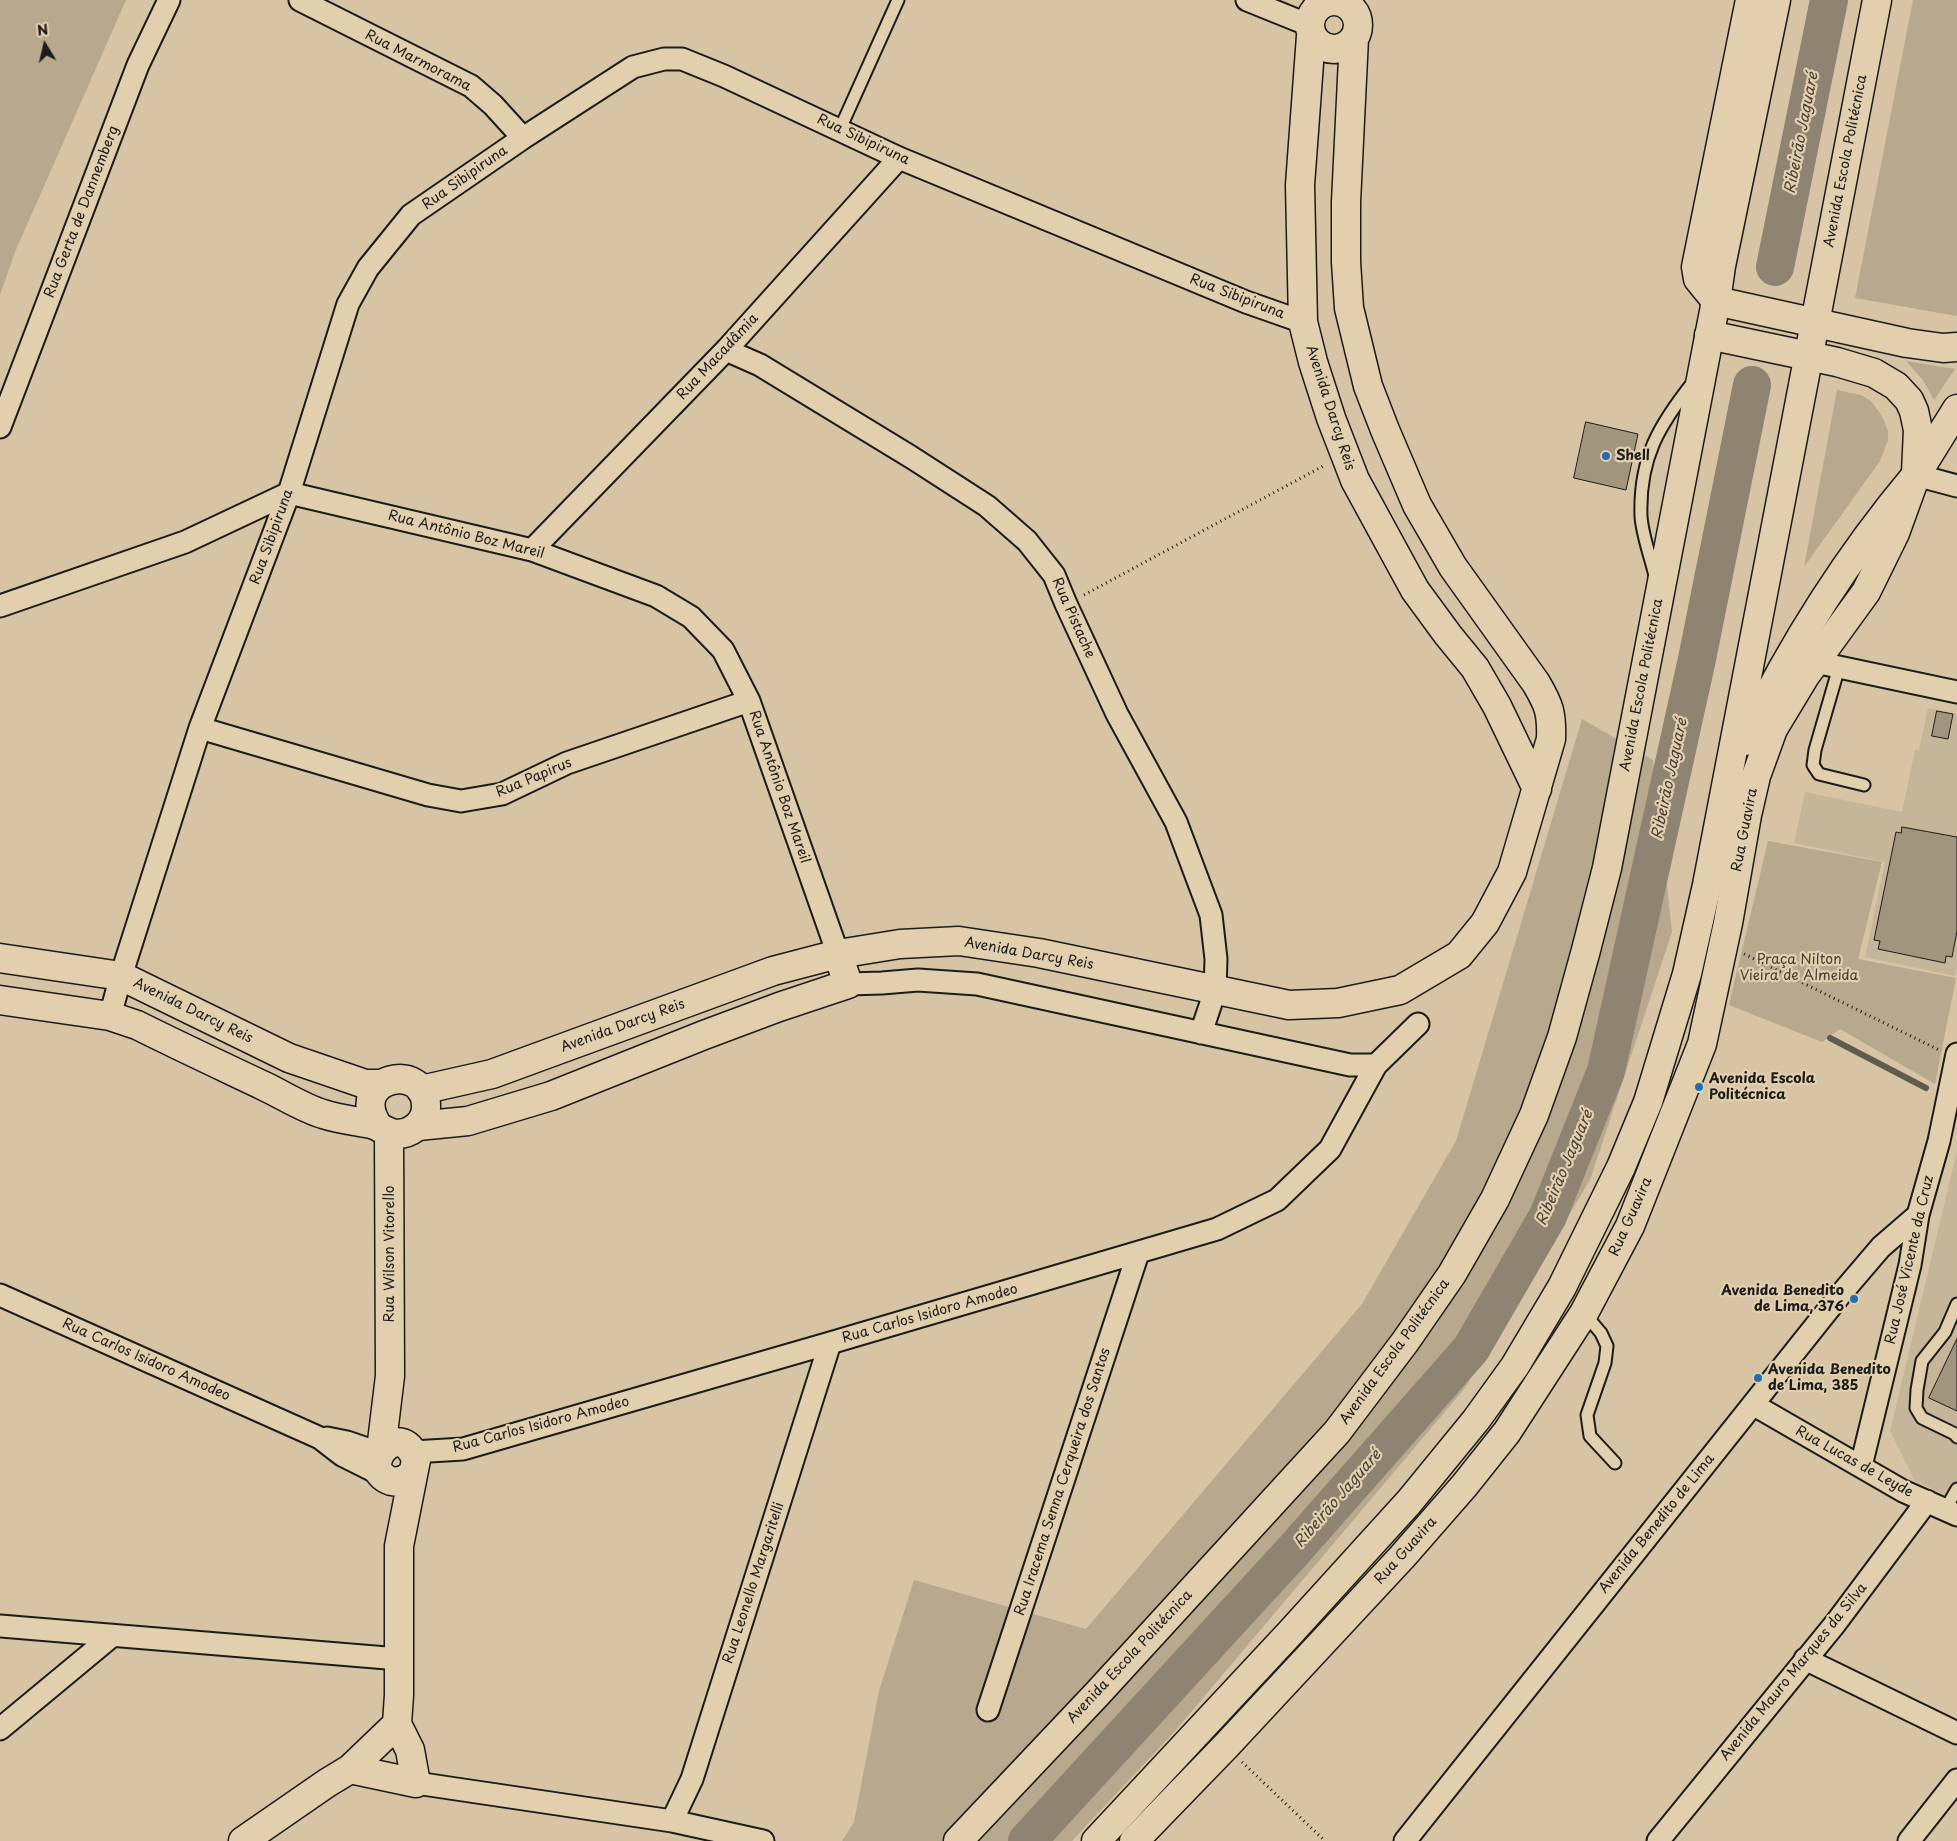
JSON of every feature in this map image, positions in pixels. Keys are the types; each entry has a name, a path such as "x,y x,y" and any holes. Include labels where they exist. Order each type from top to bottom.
{"main road":[{"path":"1750,0 1696,267 1698,279 1716,301 1907,343 1943,348 1957,346"},
{"name":"Avenida Escola Politécnica","path":"958,1841 1104,1686 1337,1432 1405,1342 1452,1274 1495,1200 1534,1115 1562,1037 1607,868 1716,301 1721,266 1776,0"},
{"name":"Avenida Escola Politécnica","path":"1096,1841 1409,1502 1476,1420 1515,1366 1562,1287 1621,1167 1648,1102 1687,974 1707,885 1877,0"},
{"path":"1337,1 1350,7 1355,17 1345,47 1332,50 1320,46 1310,31 1313,12 1324,3 1337,1"},
{"name":"Avenida Darcy Reis","path":"421,1090 492,1074 739,982 783,968 838,954 900,944 959,941 1039,952 1215,991 1289,1005 1338,1003 1400,990 1459,956 1485,923 1512,872 1551,739 1552,719 1547,701 1536,683 1453,567 1417,505 1384,430 1368,386 1349,308 1346,262 1346,202 1355,17"},
{"name":"Avenida Darcy Reis","path":"1310,31 1300,185 1303,322 1313,362 1331,418 1355,480 1415,590 1475,668 1498,706 1537,789"},
{"path":"1709,335 1809,355 1874,373 1896,386 1909,400 1918,430 1916,475"},
{"path":"1729,774 1761,708 1827,594 1879,519 1916,475 1957,408"},
{"name":"Rua Guavira","path":"1134,1841 1226,1746 1402,1556 1464,1486 1507,1432 1584,1313 1630,1226 1702,1044 1724,944 1746,815 1756,776 1773,729 1827,665 1895,533 1916,475"},
{"name":"Rua Antônio Boz Mareil","path":"838,954 848,984"},
{"name":"Avenida Darcy Reis","path":"0,958 121,976 289,1058 364,1084 381,1084"},
{"path":"727,1027 737,1014 740,1005 739,982"},
{"path":"0,1000 110,1016 137,1025 321,1114 405,1133 418,1126 468,1121 551,1096 779,1006 848,984"},
{"path":"384,1129 372,1116 370,1104 373,1093 381,1084 391,1079 402,1078 412,1082 421,1090 425,1098 426,1108 424,1117 418,1126"},
{"name":"Rua Wilson Vitorello","path":"384,1129 390,1376 399,1546 397,1724 410,1750 416,1783"},
{"path":"243,1841 350,1769 397,1724"},
{"path":"350,1769 416,1783"}],"street":[{"name":"Rua Gerta de Dannemberg","path":"0,426 138,65 169,0"},
{"name":"Rua Marmorama","path":"300,0 471,86 493,105 523,138"},
{"path":"1247,0 1310,31"},
{"name":"Rua Sibipiruna","path":"110,1016 200,728 289,493 348,304 368,268 411,215 523,138 633,67 664,59 682,59 840,129 899,158 1246,302 1303,322"},
{"name":"Rua Macadâmia","path":"532,550 726,350 899,158"},
{"name":"Rua Pistache","path":"726,350 768,370 911,457 986,506 1026,541 1054,575 1117,714 1176,822 1211,915 1216,959 1215,991 1202,1033"},
{"path":"1916,475 1957,486"},
{"path":"0,606 185,542 289,493"},
{"name":"Rua Antônio Boz Mareil","path":"289,493 532,550 656,596 691,616 722,650 749,701 838,954"},
{"path":"1827,665 1957,692"},
{"name":"Rua Papirus","path":"200,728 428,795 462,801 502,794 567,764 749,701"},
{"path":"848,984 918,980 977,984 1326,1062 1350,1065 1376,1065 1418,1024"},
{"name":"Rua José Vicente da Cruz","path":"1861,1466 1910,1265 1918,1215 1939,1141 1957,1056"},
{"name":"Rua Carlos Isidoro Amodeo","path":"0,1295 320,1438 347,1442 394,1461 463,1449 1217,1229 1277,1200 1330,1149 1376,1065"},
{"name":"Avenida Benedito de Lima","path":"1405,1841 1851,1282 1881,1247 1918,1215"},
{"name":"Rua Iracema Senna Cerqueira dos Santos","path":"988,1710 1138,1253"},
{"name":"Rua Leonello Margaritelli","path":"672,1821 692,1779 830,1343"},
{"name":"Rua Lucas de Leyde","path":"1754,1405 1903,1491 1943,1509"},
{"name":"Avenida Mauro Marques da Silva","path":"1658,1841 1835,1624 1943,1509"},
{"path":"0,1626 398,1659"},
{"path":"0,1729 112,1636"},
{"path":"1805,1659 1957,1733"},
{"path":"1910,1841 1957,1780"},
{"path":"416,1783 672,1821 763,1841"}],"lane":[{"path":"840,129 898,0"},
{"path":"1659,593 1641,518 1643,478 1652,444 1664,421 1701,372"},
{"path":"1827,665 1813,765 1819,774 1864,785"},
{"path":"1957,1304 1953,1322 1922,1361 1916,1408 1922,1418 1955,1434 1957,1437"},
{"path":"1584,1313 1601,1333 1606,1346 1606,1364 1587,1415 1590,1436 1615,1463"},
{"path":"1943,1509 1957,1489"}],"path":[{"path":"1066,604 1345,454"},
{"path":"1724,944 1957,1056"},
{"path":"1226,1746 1325,1841"}],"shaded area":[{"path":"1928,708 1957,714 1957,965 1955,976 1865,957 1885,862 1794,843 1805,792 1902,812 1915,750 1919,750"},
{"path":"1957,1151 1957,1500 1915,1481 1890,1431"}],"green space":[{"path":"0,0 126,0 15,252 0,295"},
{"path":"1913,0 1957,0 1957,316 1855,298"},
{"path":"1906,361 1955,369 1934,400 1923,380"},
{"path":"1837,390 1861,395 1871,401 1882,416 1888,431 1888,440 1880,461 1804,567"},
{"path":"1582,719 1653,760 1672,932 1590,1180 1465,1388 1175,1731 1072,1841 842,1841 854,1822 879,1691 914,1580 1086,1629 1362,1304 1456,1141"},
{"name":"Praça Nilton Vieira de Almeida","path":"1768,841 1882,862 1858,959 1956,978 1935,1084 1840,1029 1822,1042 1729,1005"}],"building":[{"name":"Shell","path":"1586,422 1638,434 1626,490 1574,478"},
{"path":"1937,711 1953,714 1948,739 1932,736"},
{"path":"1902,827 1957,837 1957,931 1952,957 1946,956 1945,963 1878,949 1880,941 1874,940 1896,832 1901,833"},
{"path":"1957,1339 1957,1411 1929,1398"}],"waterway":[{"name":"Ribeirão Jaguaré","path":"1775,267 1829,0"},
{"name":"Ribeirão Jaguaré","path":"1027,1841 1294,1550 1471,1349 1548,1216 1606,1071 1697,659 1752,385"},
{"path":"1830,1038 1926,1088"}],"place":[{"name":"Shell","path":"1606,456"},
{"name":"Avenida Escola Politécnica","path":"1699,1087"},
{"name":"Avenida Benedito de Lima, 376","path":"1854,1299"},
{"name":"Avenida Benedito de Lima, 385","path":"1758,1378"}]}
